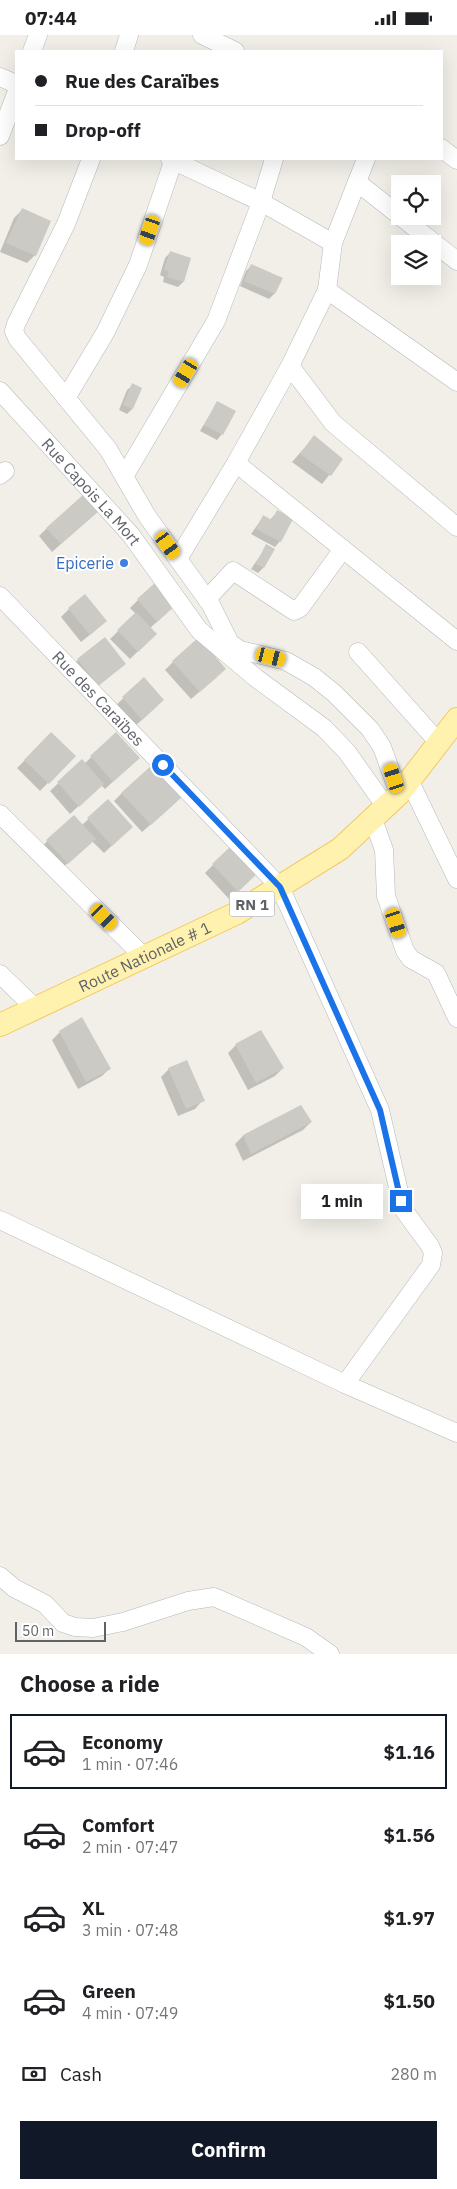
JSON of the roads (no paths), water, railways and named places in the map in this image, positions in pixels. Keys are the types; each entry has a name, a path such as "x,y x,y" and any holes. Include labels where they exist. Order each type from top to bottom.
{"main road":[{"name":"Route Nationale # 1","path":"0,1025 237,913 340,849 392,801 457,719"}],"street":[{"path":"32,50 38,35"},
{"path":"124,50 129,35"},
{"path":"209,42 232,50"},
{"path":"0,77 15,84"},
{"path":"0,136 15,97"},
{"path":"443,150 457,160"},
{"path":"91,160 74,206 14,331 17,338 108,449 125,475 147,516 207,599 230,643 240,650 286,661 314,677 334,693 370,729 382,747 392,801 384,850 386,895 405,951 411,959 436,973 457,1018"},
{"path":"66,398 105,333 138,265 173,160"},
{"path":"175,160 261,203 334,243"},
{"path":"125,475 216,321 261,203 274,160"},
{"path":"178,559 236,463 290,366 328,290 334,243 366,160"},
{"path":"356,182 457,261"},
{"path":"328,290 457,382"},
{"path":"290,366 333,423 457,527"},
{"name":"Rue Capois La Mort","path":"0,391 131,535 199,630 256,678 324,728 392,801"},
{"path":"236,463 457,641"},
{"path":"207,599 233,571 294,611 300,608 343,549"},
{"name":"Rue des Caraïbes","path":"0,596 280,887 380,1110 403,1209 428,1241 433,1253 431,1265 345,1385"},
{"path":"358,652 439,743"},
{"path":"392,801 457,879"},
{"path":"0,814 143,956"},
{"path":"0,974 35,1008"},
{"path":"0,1220 345,1385 457,1433"},
{"path":"0,1576 14,1588 45,1604 63,1623 75,1627 101,1626 188,1601 214,1597 306,1637 330,1654"}],"place":[{"name":"Epicerie","path":"124,563"}]}
